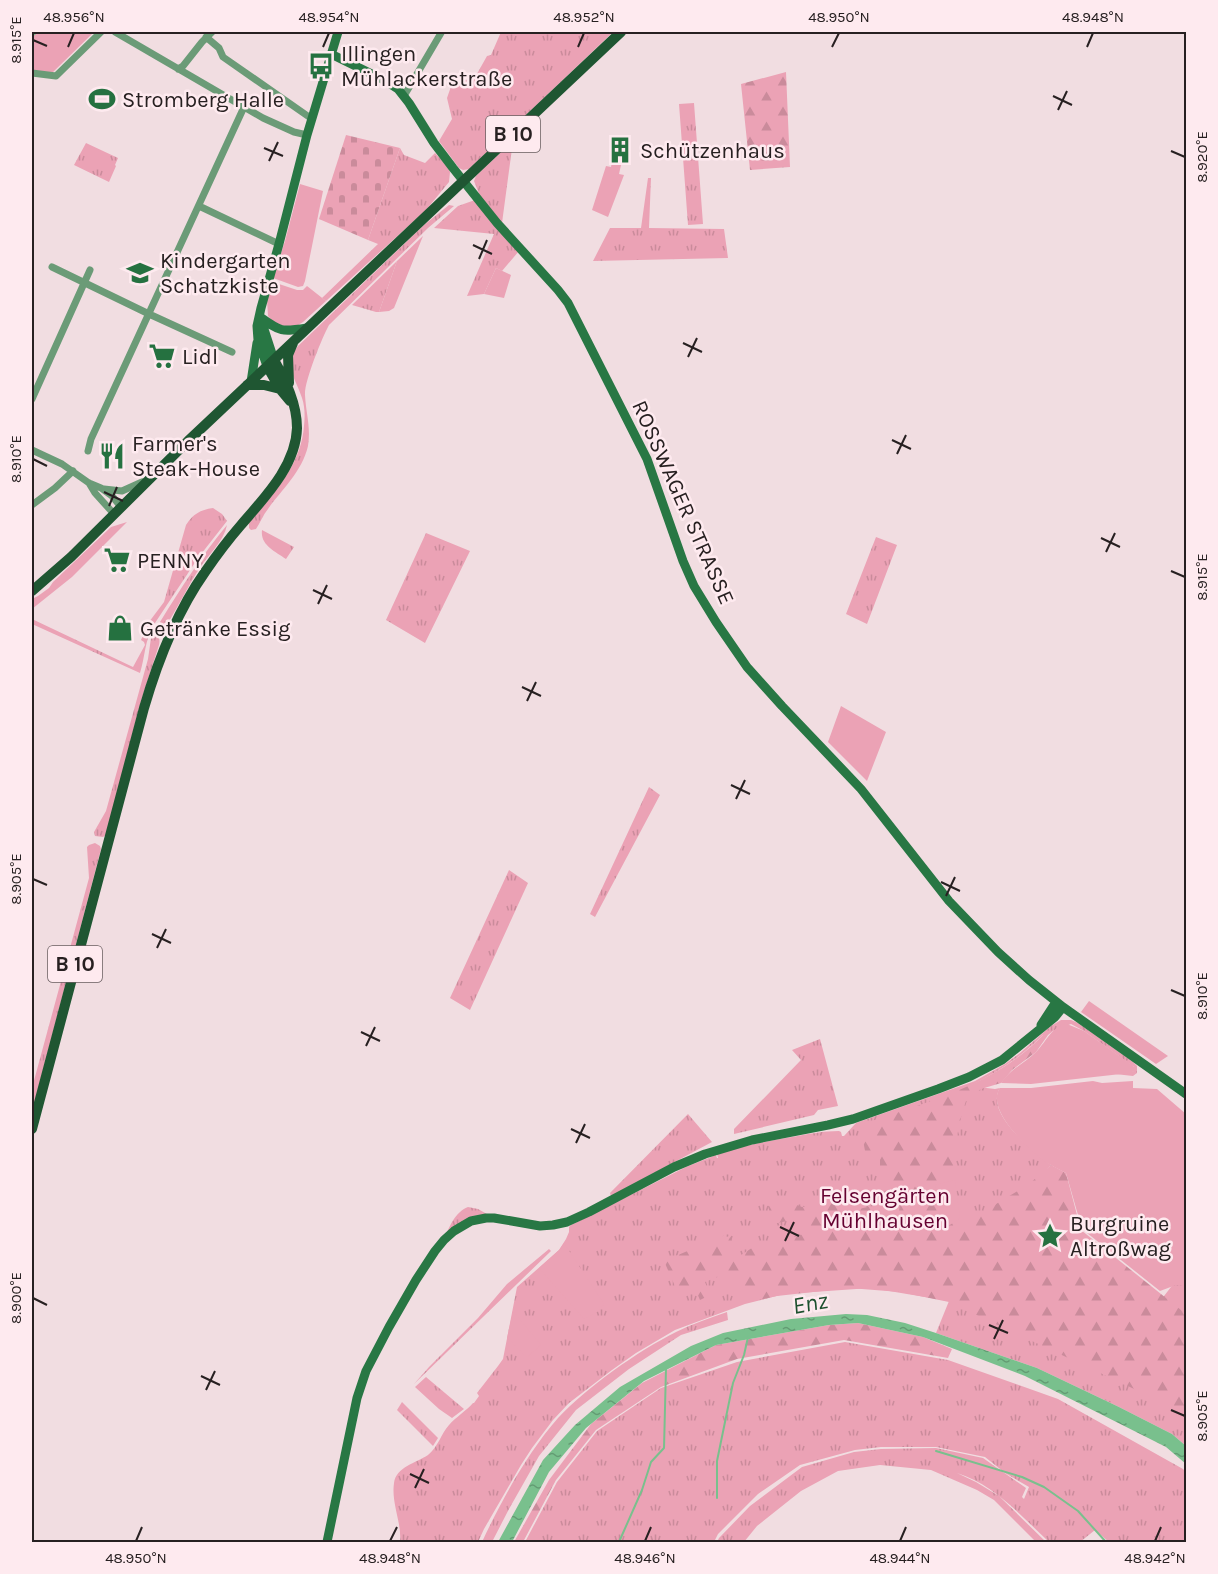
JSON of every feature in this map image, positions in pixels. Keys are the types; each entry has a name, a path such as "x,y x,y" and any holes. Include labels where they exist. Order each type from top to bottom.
{"main road":[{"name":"B 10","path":"32,1129 157,665 173,627 194,589 219,552 276,482 290,457 296,435 296,415 292,402 271,363 621,32"},
{"path":"249,383 284,390 288,355 293,341"},
{"path":"32,591 71,557 271,363"}],"street":[{"path":"32,73 56,76 101,32"},
{"path":"115,32 244,107 284,128 307,135"},
{"path":"249,383 258,340 257,326 261,308 307,135 338,32"},
{"path":"404,96 441,33"},
{"path":"178,69 209,34 223,57 312,119"},
{"name":"ROSSWAGER STRASSE","path":"331,54 398,89 434,143 497,223 558,290 573,312 647,459 694,586 730,645 747,667 861,789 973,928 1021,973 1060,1005 1186,1094"},
{"path":"88,451 91,439 244,107"},
{"path":"199,206 279,244"},
{"path":"52,267 232,352"},
{"path":"32,399 90,270"},
{"path":"260,317 274,328 281,330 307,328"},
{"path":"260,317 271,363"},
{"path":"258,340 271,363"},
{"path":"32,450 59,462 89,483 101,488 112,496 117,511"},
{"path":"32,505 73,471"},
{"path":"101,488 122,491 154,474"},
{"path":"89,483 95,493 117,511"},
{"path":"327,1542 357,1398 366,1371 416,1280 444,1239 454,1231 471,1221 486,1218 540,1226 567,1222 674,1167 715,1150 853,1119 957,1082 1002,1060 1038,1030 1060,1005"}],"green space":[{"path":"32,32 92,32 92,34 51,74 32,72"},
{"path":"501,32 613,32 469,169 463,170 459,168 439,141 452,119 447,98 455,75 470,82 473,81 487,56 491,55"},
{"path":"786,72 790,167 750,170 741,84"},
{"path":"694,103 703,224 688,225 679,104"},
{"path":"346,135 400,148 368,240 319,219"},
{"path":"513,141 502,223 480,196 474,181 476,176"},
{"path":"86,143 118,158 109,182 74,165"},
{"path":"400,148 404,155 425,163 435,153 448,167 449,182 426,210 326,301 322,298 378,244 368,240"},
{"path":"612,162 621,165 619,174 624,175 608,217 592,210 606,166 611,167"},
{"path":"648,178 651,178 649,228 724,229 728,258 593,261 610,228 641,228"},
{"path":"300,184 323,191 305,281 303,286 298,287 273,278"},
{"path":"475,200 519,251 502,271 496,268 484,294 467,296 494,234 434,228 458,206"},
{"path":"449,205 454,206 428,228 329,325 305,389 309,433 305,455 296,472 266,511 256,529 251,530 249,523 292,467 302,440 304,405 291,366 291,360 298,346 424,225"},
{"path":"423,236 394,308 379,312 397,261"},
{"path":"397,261 379,312 352,305"},
{"path":"496,268 511,275 504,298 484,294"},
{"path":"273,282 297,290 303,290 307,286 326,301 295,327 276,325 268,316 267,300"},
{"path":"213,508 227,521 198,558 150,631 140,673 32,624 32,619 133,667 145,645 141,640 149,622 164,602 186,525 197,513"},
{"path":"127,522 72,577 32,609 32,599 49,588 111,527"},
{"path":"227,525 223,537 199,569 168,623 161,624 160,622 192,572"},
{"path":"262,530 294,547 286,559 266,544"},
{"path":"426,533 470,551 425,643 386,620"},
{"path":"876,537 897,545 867,624 846,614"},
{"path":"154,634 159,638 159,645 141,701 106,835 95,836 94,832 106,811 148,659 151,638"},
{"path":"841,706 886,732 867,781 828,742"},
{"path":"649,787 660,795 595,917 590,914"},
{"path":"95,843 101,849 32,1112 32,1088 89,878 87,847"},
{"path":"509,870 528,883 470,1010 450,998"},
{"path":"1089,1001 1168,1056 1156,1064 1081,1012"},
{"name":"Felsengärten Mühlhausen","path":"1061,1020 1078,1023 1133,1062 1137,1066 1137,1073 1133,1076 1115,1074 1134,1071 1134,1067 1071,1024 1048,1035 1043,1035 1009,1064 970,1086 1000,1088 997,1098 999,1109 1005,1120 1023,1142 1051,1165 1047,1169 1051,1203 1154,1309 1181,1274 1186,1275 1186,1446 1172,1434 1037,1368 936,1333 949,1301 871,1288 784,1294 745,1304 675,1330 636,1353 569,1403 532,1448 478,1542 400,1542 393,1490 398,1473 428,1455 449,1425 479,1396 477,1393 503,1359 517,1287 559,1250 571,1225 686,1167 716,1155 718,1158 717,1154 754,1144 816,1133 839,1131 844,1136 856,1123 975,1081 1005,1064"},
{"path":"1067,1024 1084,1031 1132,1065 1134,1071 1031,1084 1001,1083 1036,1052 1053,1031"},
{"path":"1043,1035 1048,1035 1036,1052 1012,1070 1001,1083 981,1089 967,1098 957,1138 955,1180 935,1185 947,1226 960,1218 986,1215 996,1204 1029,1184 1051,1165 1066,1173 1081,1230 1186,1314 1186,1422 1147,1395 949,1302 900,1292 849,1288 777,1296 745,1303 720,1276 705,1282 710,1295 700,1300 694,1286 678,1293 664,1261 725,1235 730,1236 738,1257 758,1244 810,1232 806,1217 773,1224 768,1206 778,1204 802,1207 834,1203 843,1207 843,1210 838,1211 840,1222 848,1226 858,1225 858,1209 878,1205 883,1225 892,1225 893,1222 898,1222 898,1218 913,1219 914,1213 899,1212 901,1189 880,1184 880,1159 866,1156 862,1135 855,1127 955,1092 979,1081 1023,1053"},
{"path":"820,1039 838,1106 818,1110 814,1115 734,1134 734,1129 801,1060 792,1050"},
{"path":"1093,1081 1102,1083 1133,1081 1133,1088 1157,1089 1186,1114 1186,1286 1176,1285 1160,1291 1082,1229 1066,1173 1049,1164 1022,1141 1004,1119 999,1108 997,1097 1000,1088 1031,1088"},
{"path":"688,1114 712,1142 611,1196 610,1193"},
{"path":"955,1180 960,1218 947,1227 935,1185"},
{"path":"468,1207 478,1209 494,1218 486,1218 444,1240 456,1216"},
{"path":"564,1243 604,1304 599,1311 584,1319 539,1268"},
{"path":"549,1249 551,1251 414,1384 478,1318 507,1284"},
{"path":"513,1311 541,1345 527,1357 507,1338"},
{"path":"727,1312 728,1320 681,1335 629,1369 576,1410 539,1456 492,1542 482,1542 506,1494 526,1461 547,1431 570,1406 614,1370 661,1340 682,1329"},
{"path":"858,1323 923,1337 952,1349 948,1358 844,1340 737,1359 661,1387 596,1430 556,1480 523,1542 514,1542 549,1480 591,1424 642,1383 716,1345 829,1325"},
{"path":"845,1342 948,1360 1058,1399 1183,1469 1186,1472 1186,1542 1109,1542 1095,1530 1080,1542 1049,1542 999,1496 1046,1542 1036,1542 994,1500 977,1490 931,1470 880,1465 838,1471 801,1491 757,1526 744,1542 717,1542 750,1506 802,1467 854,1452 936,1448 983,1458 1026,1488 1022,1497 1024,1499 1029,1487 1005,1473 985,1457 936,1447 881,1447 855,1450 800,1465 758,1494 718,1534 714,1542 525,1542 557,1482 597,1431 661,1388 737,1362","holes":["957,1473 971,1478 999,1496 976,1482"]},
{"path":"426,1377 464,1409 452,1418 439,1409 415,1387"},
{"path":"402,1402 438,1438 433,1446 397,1410"}],"water":[{"path":"846,1314 867,1315 905,1323 1037,1368 1172,1434 1186,1446 1186,1464 1166,1447 1025,1376 923,1337 858,1323 829,1325 716,1345 644,1381 586,1428 549,1472 512,1542 498,1542 543,1460 575,1425 620,1387 691,1346 723,1333 791,1319"}],"waterway":[{"path":"32,36 37,32"},
{"path":"717,1498 717,1461 733,1383 748,1337"},
{"path":"619,1542 642,1490 651,1462 664,1448 666,1368"},
{"path":"936,1451 1022,1477 1044,1487 1078,1511 1106,1542"}],"place":[{"name":"Illingen Mühlackerstraße","path":"321,66"},
{"name":"Stromberg Halle","path":"102,99"},
{"name":"Schützenhaus","path":"620,150"},
{"name":"Kindergarten Schatzkiste","path":"140,273"},
{"name":"Lidl","path":"162,356"},
{"name":"Farmer's Steak-House","path":"112,456"},
{"name":"PENNY","path":"117,560"},
{"name":"Getränke Essig","path":"120,628"},
{"name":"Burgruine Altroßwag","path":"1050,1236"}],"water label":[{"name":"Enz","path":"810,1303"}]}
